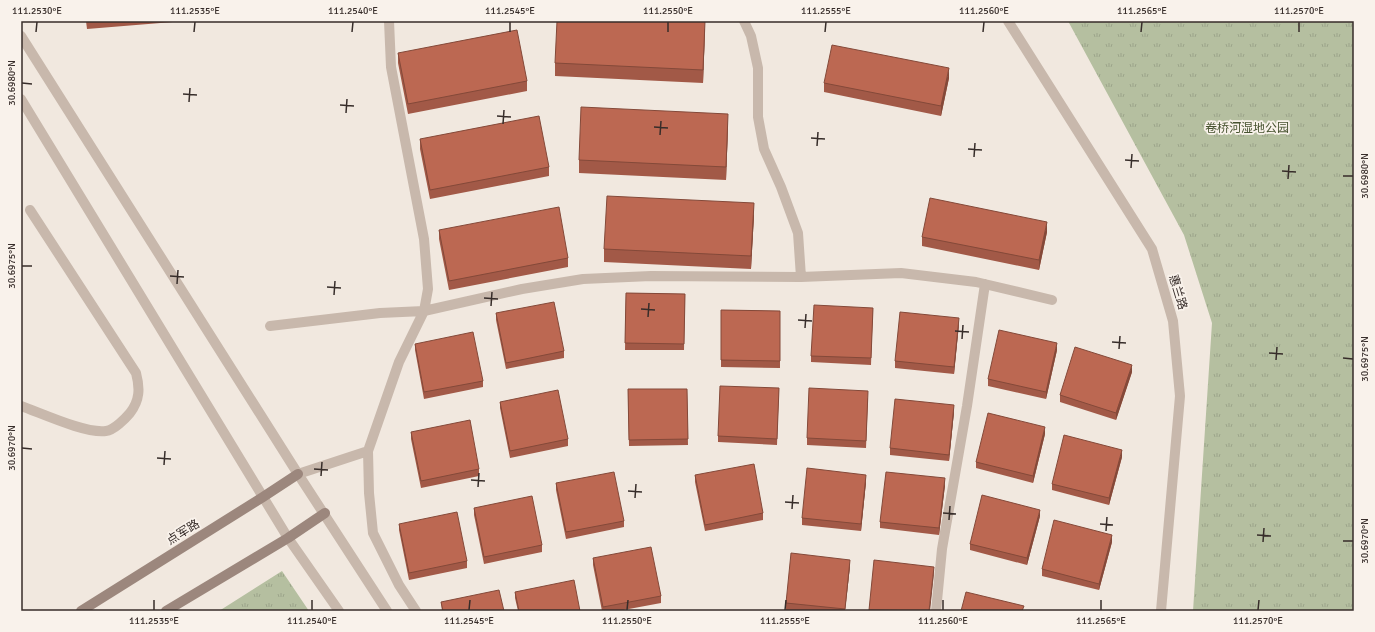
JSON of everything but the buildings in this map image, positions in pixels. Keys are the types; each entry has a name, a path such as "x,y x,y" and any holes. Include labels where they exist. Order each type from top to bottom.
{"main road":[{"name":"点军路","path":"81,611 298,474"},
{"path":"166,611 288,538 325,513"}],"street":[{"path":"389,21 391,67 424,240 428,289 424,311 399,362 368,451 369,493 373,533 400,585 416,611"},
{"path":"744,21 751,36 758,68 758,117 764,149 781,187 798,233 801,277"},
{"name":"惠兰路","path":"1008,21 1152,249 1173,321 1180,396 1161,611"},
{"path":"21,36 298,474 325,513 387,611"},
{"path":"21,99 288,538 339,611"},
{"path":"21,406 90,431 107,431 126,419 137,404 140,386 136,373 30,210"},
{"path":"270,326 380,313 424,311 522,289 583,279 651,276 801,277 901,273 985,284 1052,300"},
{"path":"936,611 942,549 961,443 985,284"},
{"path":"298,474 368,451"}],"green space":[{"name":"卷桥河湿地公园","path":"1068,21 1354,21 1354,611 1193,611 1212,323 1184,235"},
{"path":"282,571 309,611 219,611"}]}
